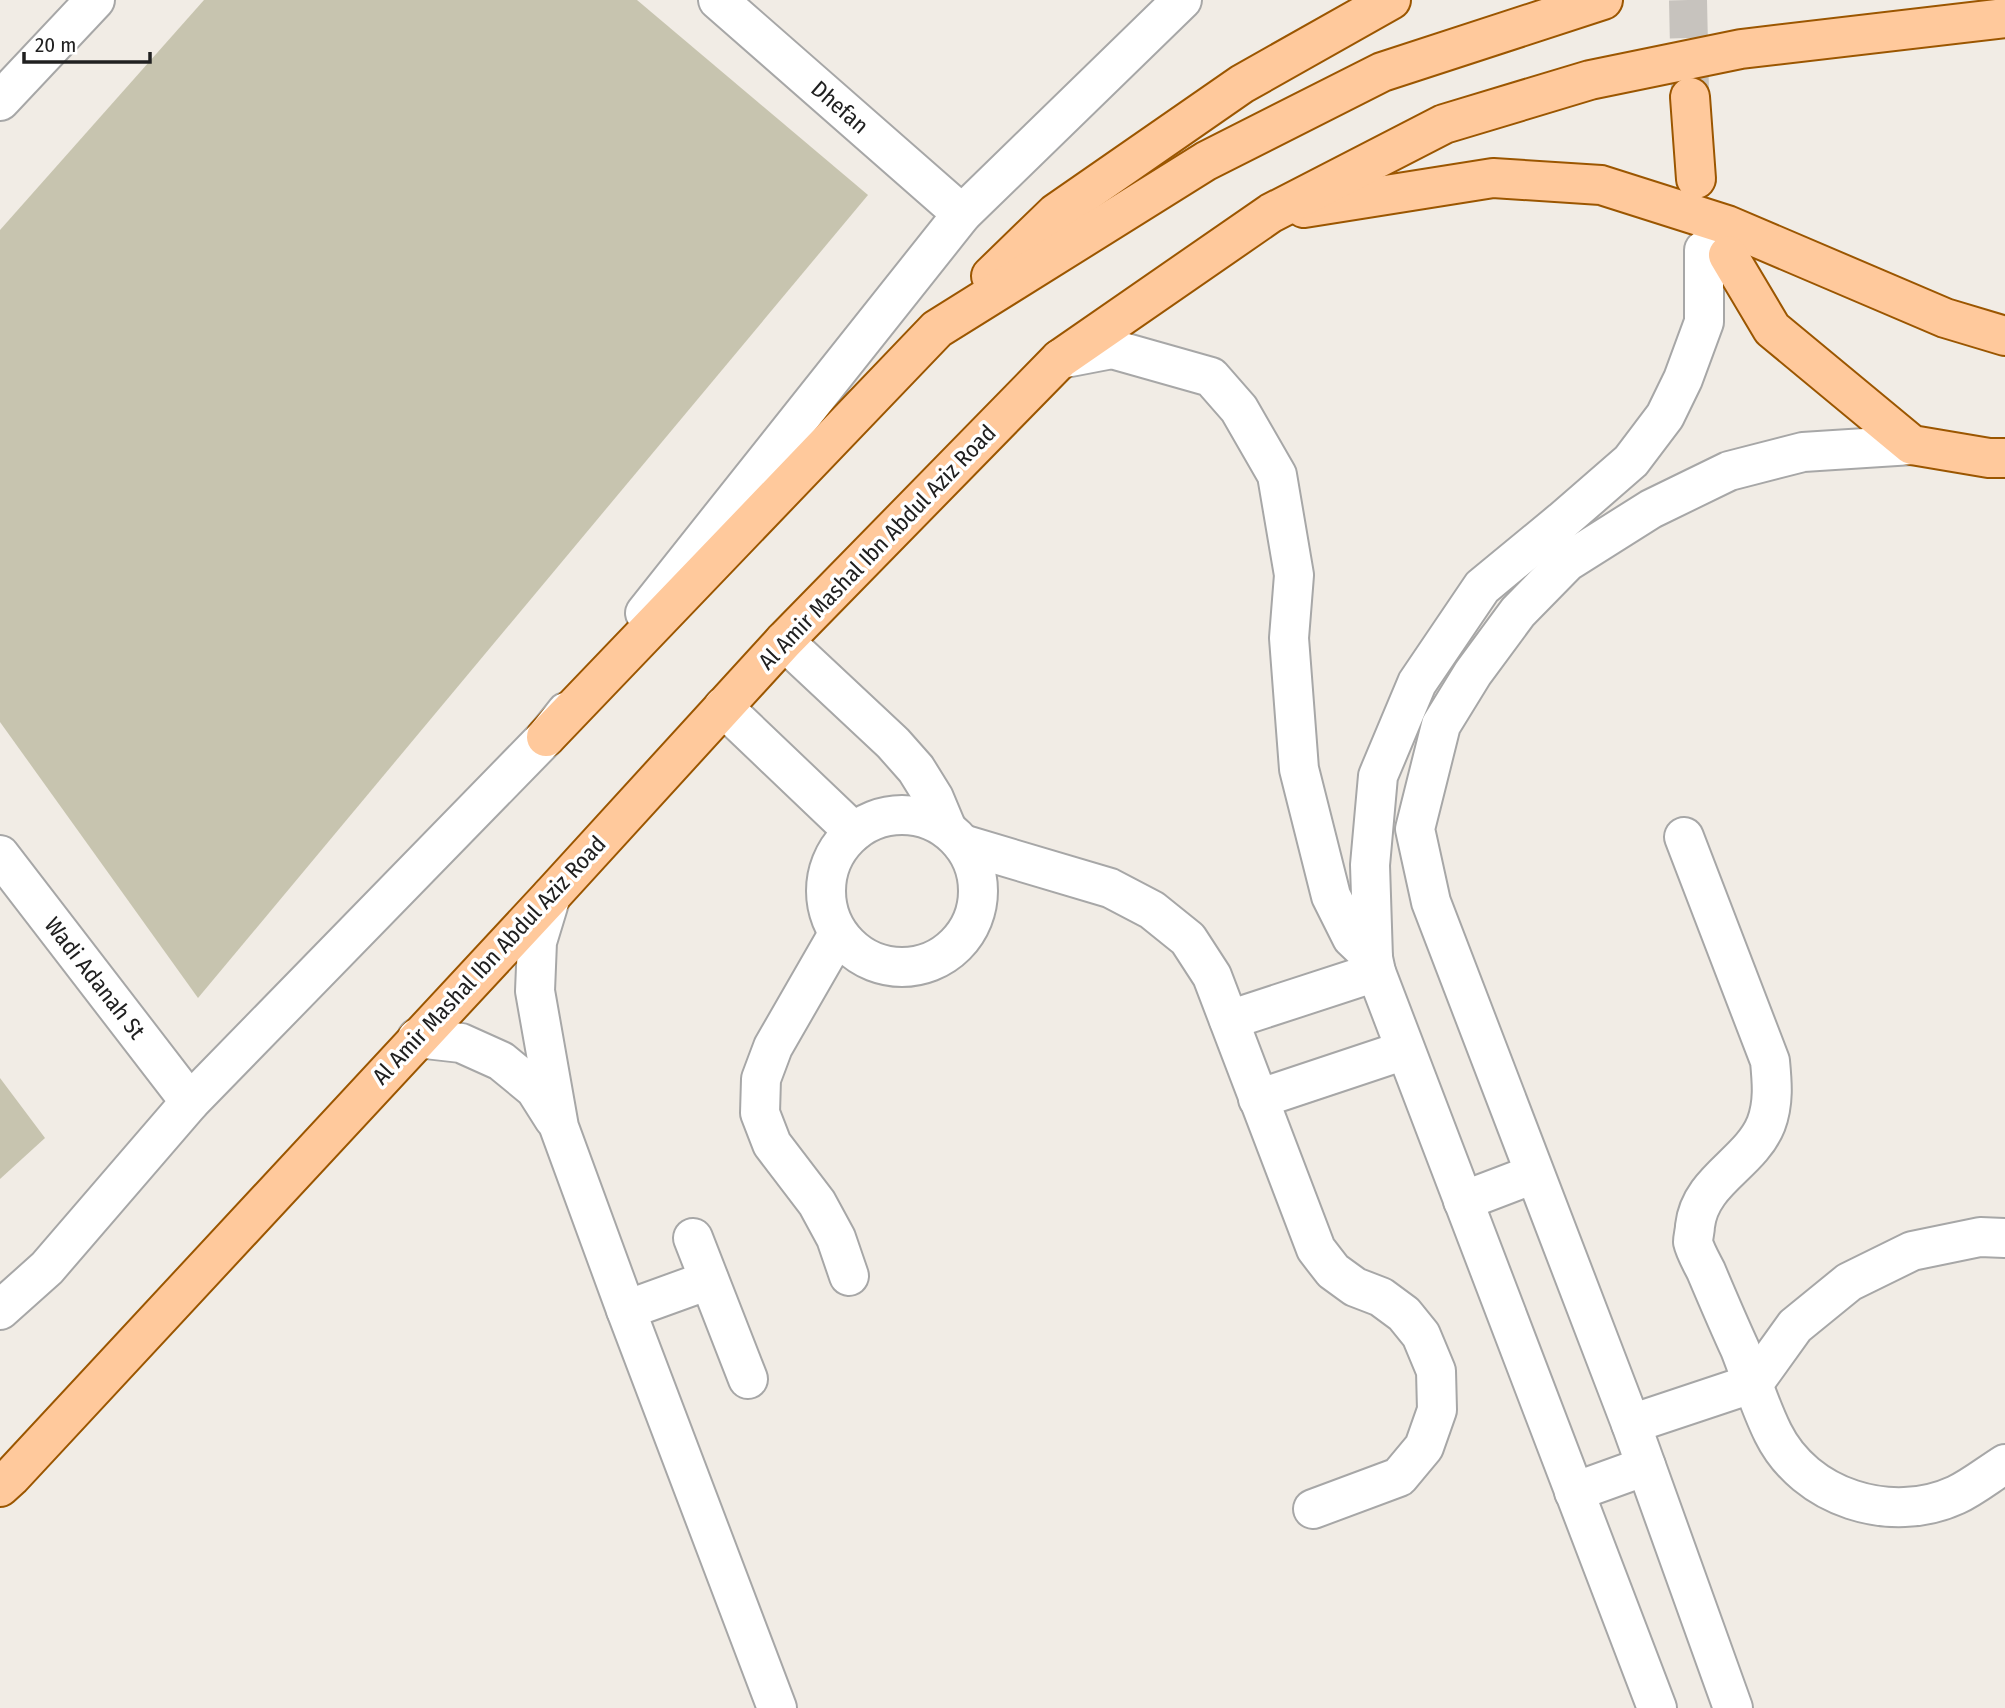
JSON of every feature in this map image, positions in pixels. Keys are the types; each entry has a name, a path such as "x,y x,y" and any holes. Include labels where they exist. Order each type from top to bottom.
{"main road":[{"path":"546,737 937,329 1056,213 1241,84 1391,0"},
{"path":"937,329 1206,161 1382,72 1603,0"},
{"name":"Al Amir Mashal Ibn Abdul Aziz Road","path":"0,1487 551,896 784,641 1060,359 1270,213 1444,124 1590,80 1741,49 2005,18"},
{"path":"1690,97 1696,179"},
{"path":"1270,213 1493,178 1601,186 1727,225 1945,318 2005,336"},
{"path":"1716,252 1772,329 1912,445 1989,458 2005,458"}],"street":[{"path":"0,101 95,0"},
{"name":"Dhefan","path":"718,0 962,214"},
{"path":"0,1310 47,1268 190,1102 546,737 962,214 1182,0"},
{"path":"1657,1708 1374,965 1370,865 1378,776 1417,682 1482,587 1631,461 1664,415 1683,379 1704,322 1716,252"},
{"path":"1060,359 1112,349 1211,377 1239,409 1277,475 1294,576 1289,638 1299,769 1331,896 1352,938 1374,965"},
{"path":"1733,1708 1631,1424 1431,902 1415,829 1441,725 1473,673 1518,612 1567,562 1651,509 1729,471 1803,452 1912,445"},
{"path":"784,641 916,769 955,836 974,863 979,884 978,907 970,928 956,946 938,959 917,967 894,967 873,962 854,950 838,933 829,913 825,891 829,869 838,848 854,832 871,821 890,815 910,815 929,820 955,836 1110,888 1152,910 1188,939 1212,976 1316,1249 1333,1271 1355,1287 1381,1297 1404,1314 1421,1335 1436,1371 1437,1410 1424,1447 1399,1478 1313,1509"},
{"path":"723,707 854,832"},
{"path":"1684,837 1770,1061 1773,1093 1766,1124 1750,1151 1708,1191 1696,1215 1693,1243 1754,1382 1773,1434 1793,1463 1821,1486 1852,1501 1887,1507 1922,1506 1956,1495 2005,1464"},
{"name":"Wadi Adanah St","path":"0,855 190,1102"},
{"path":"551,896 537,942 535,991 559,1126 776,1708"},
{"path":"838,933 773,1047 761,1079 760,1113 772,1144 794,1171 836,1238 849,1276"},
{"path":"1228,1020 1374,965"},
{"path":"417,1038 461,1043 501,1061 535,1089 559,1126"},
{"path":"1258,1099 1405,1050"},
{"path":"1463,1201 1534,1174"},
{"path":"1631,1424 1754,1382 1795,1326 1849,1282 1912,1251 1980,1237 2005,1238"},
{"path":"693,1238 748,1379"},
{"path":"626,1310 709,1280"},
{"path":"1574,1492 1646,1466"}],"shaded area":[{"path":"204,0 637,0 868,195 198,998 0,722 0,230"},
{"path":"0,1078 45,1138 0,1179"}],"tunnel":[{"path":"1688,0 1690,92"}]}
